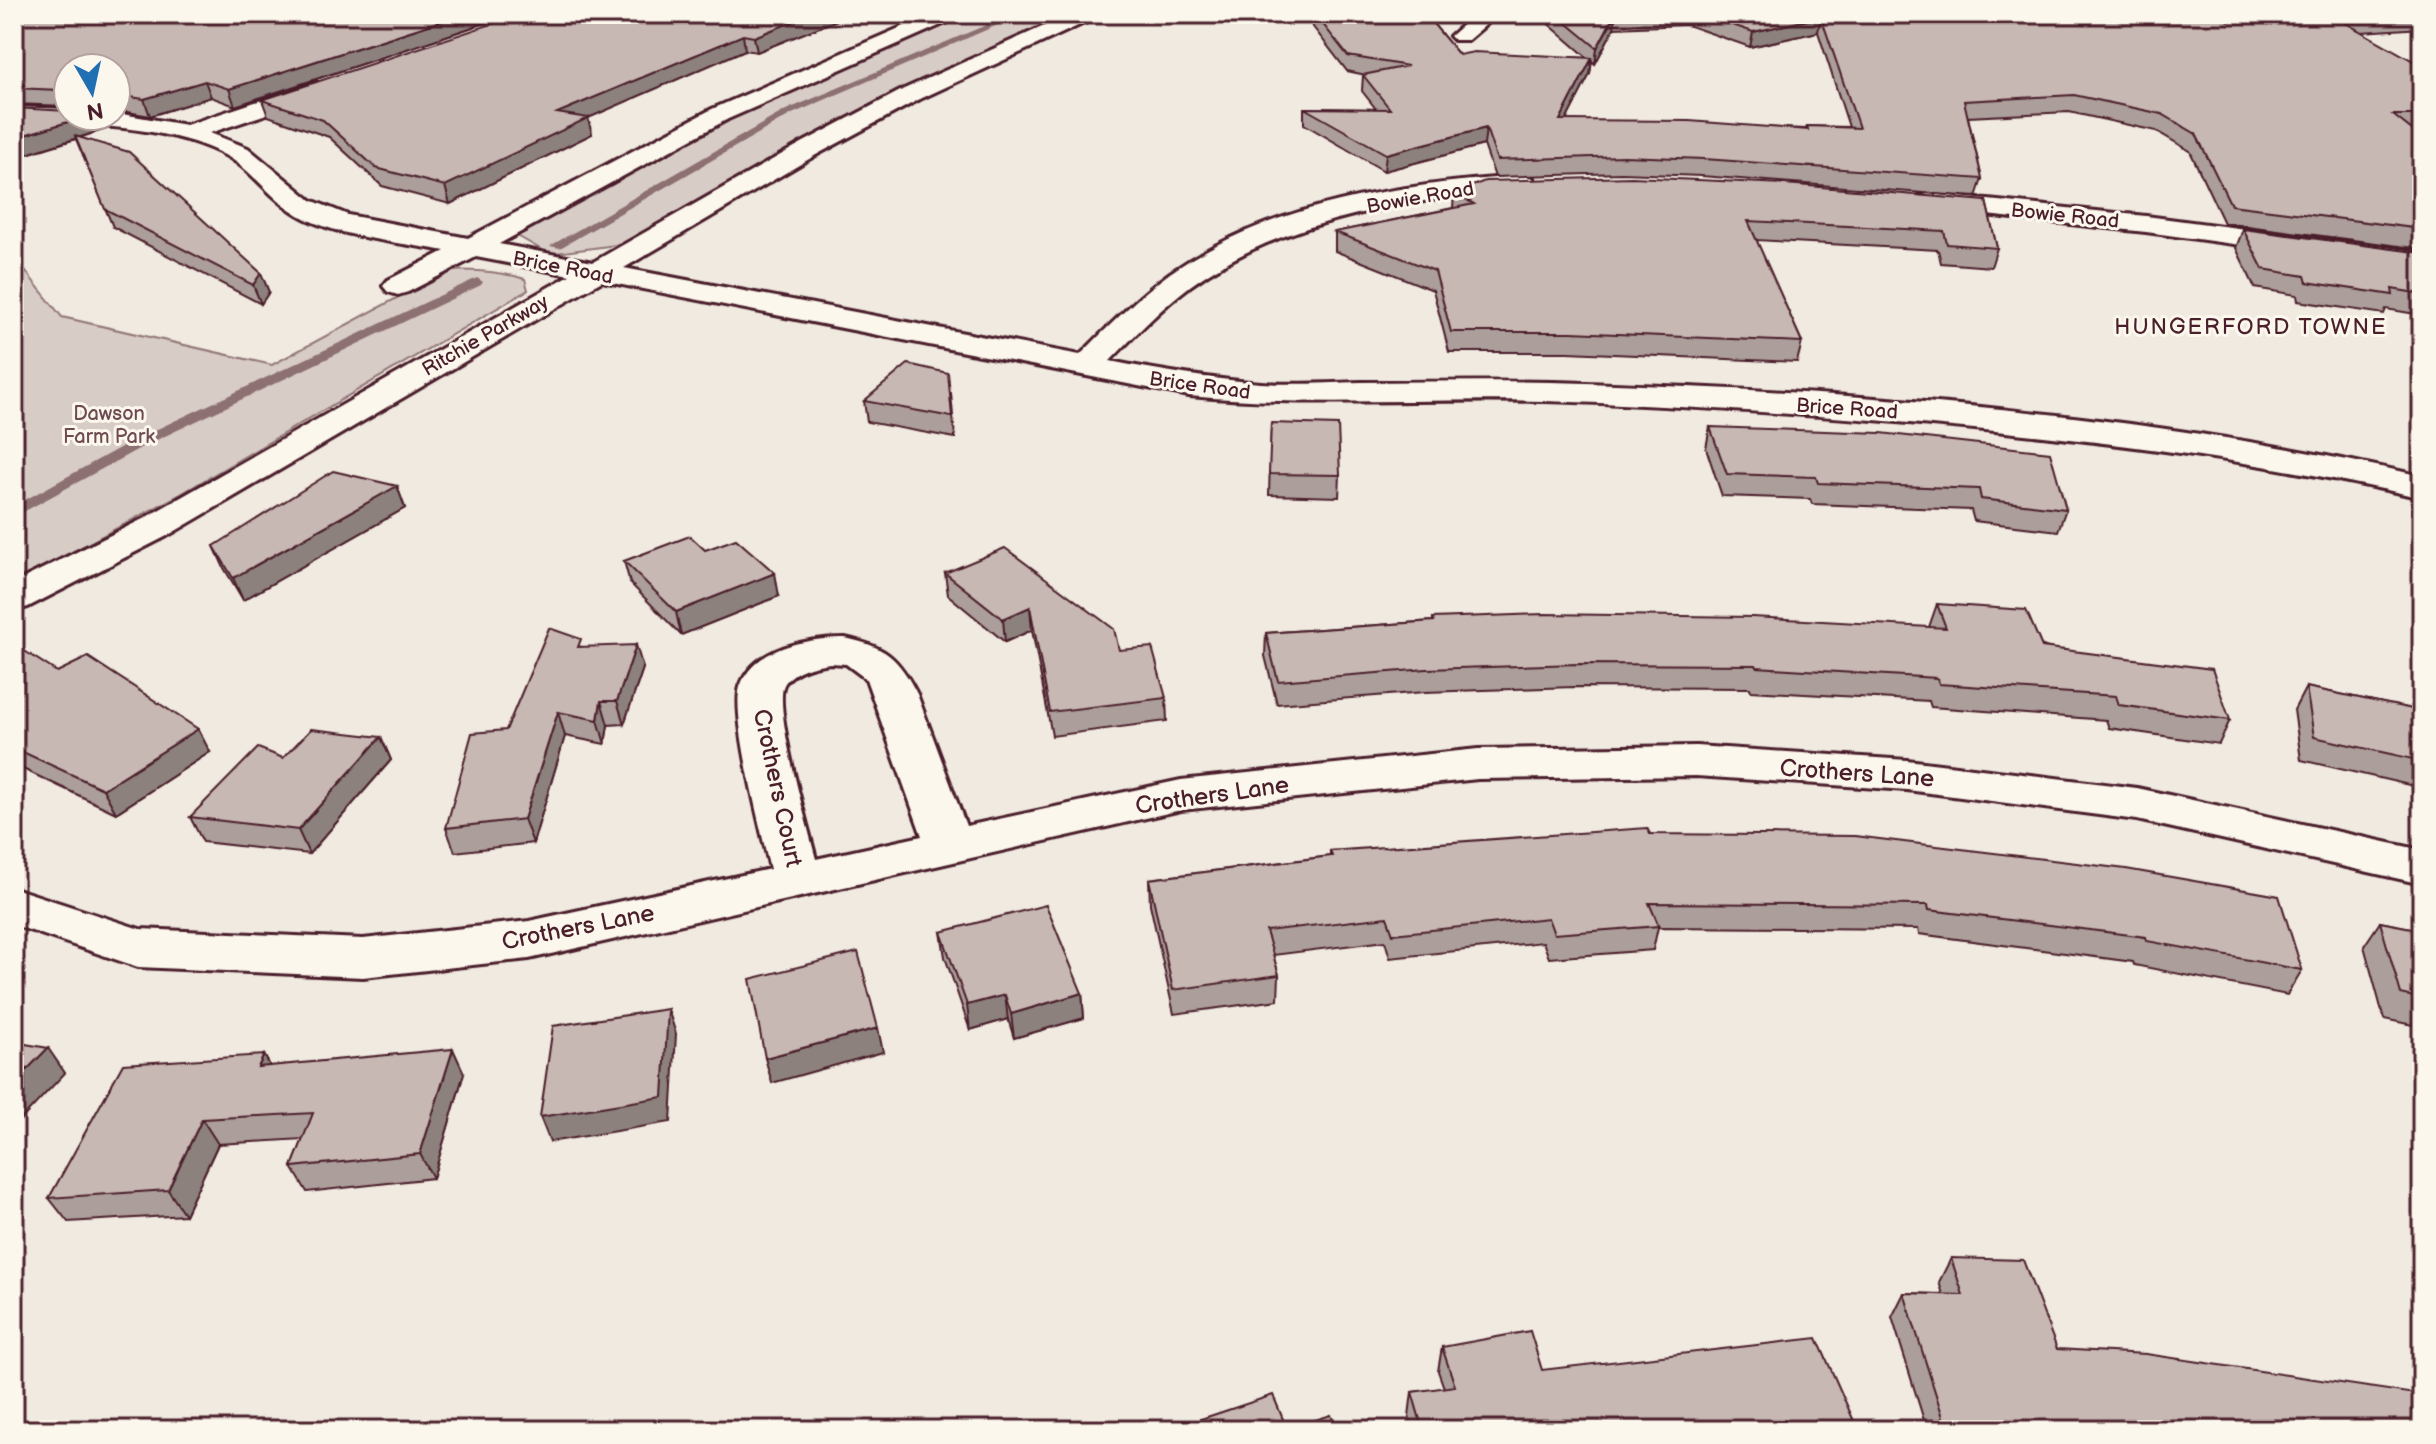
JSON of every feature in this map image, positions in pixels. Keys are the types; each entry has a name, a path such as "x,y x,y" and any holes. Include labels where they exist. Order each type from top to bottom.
{"street":[{"path":"398,286 473,249 690,129 783,84 950,14"},
{"name":"Ritchie Parkway","path":"14,599 154,528 807,150 912,94 1088,14"},
{"path":"1461,36 1478,23 1469,14"},
{"path":"187,133 349,78"},
{"name":"Brice Road","path":"14,114 103,118 187,133 239,153 302,206 341,222 592,273 1189,386 1265,393 1540,391 1690,396 1988,419 2110,432 2366,474 2422,487"},
{"name":"Bowie Road","path":"1087,367 1145,306 1195,270 1244,243 1334,213 1423,193 1549,183"},
{"name":"Bowie Road","path":"1907,201 2146,224 2422,261"},
{"name":"Crothers Court","path":"797,882 761,721 759,698 764,680 780,664 811,654 844,651 868,657 883,671 895,694 950,847"},
{"name":"Crothers Lane","path":"14,906 138,948 363,958 529,940 1181,795 1478,764 1696,761 1907,775 2137,804 2422,867"}],"green space":[{"path":"967,14 1079,14 790,151 623,244 549,254 514,234 680,140"},
{"name":"Dawson Farm Park","path":"14,257 62,317 272,365 447,271 486,271 515,276 525,279 528,290 179,495 14,583"}],"building":[{"path":"14,14 463,14 229,89 205,81 144,99 132,97 132,52 52,52 52,90 14,88"},
{"path":"522,14 812,14 754,37 743,35 557,113 588,118 445,186 376,168 323,120 262,100"},
{"path":"1315,14 1425,14 1459,55 1474,52 1592,58 1560,120 1689,121 1808,130 1807,126 1859,128 1821,17 1753,32 1700,14 2217,14 2229,21 2242,14 2415,14 2337,18 2422,66 2422,115 2393,115 2422,138 2422,229 2231,205 2196,134 2162,114 2074,95 1964,101 1982,179 1704,159 1624,156 1497,160 1486,128 1386,154 1304,108 1390,109 1363,75 1408,66 1348,56"},
{"path":"1556,14 1615,14 1597,48"},
{"path":"14,108 52,110 52,127 14,138"},
{"path":"75,136 129,152 261,273 253,285 105,209"},
{"path":"1632,177 1785,184 1986,201 1997,248 1947,244 1944,231 1748,221 1802,342 1571,332 1451,332 1435,271 1335,232 1474,204 1454,193 1485,181"},
{"path":"2243,229 2422,253 2422,294 2392,289 2393,295 2307,282 2305,276 2263,269"},
{"path":"908,364 948,373 952,417 864,401"},
{"path":"1271,423 1338,425 1340,475 1269,474"},
{"path":"1710,427 1881,433 2050,452 2066,509 1981,499 1979,489 1818,483 1816,477 1727,474"},
{"path":"333,471 397,486 233,578 214,546"},
{"path":"690,536 705,550 736,539 775,573 676,612 624,561"},
{"path":"1005,548 1114,629 1119,650 1152,647 1166,698 1050,712 1030,607 1003,619 945,573"},
{"path":"1937,604 2026,610 2042,647 2212,669 2230,720 2119,705 2116,696 1939,684 1937,678 1756,665 1578,664 1427,669 1278,681 1266,633 1434,621 1433,618 1544,614 1752,617 1946,628"},
{"path":"549,628 581,639 578,647 636,645 617,701 601,701 598,720 558,712 524,819 446,828 472,733 506,730"},
{"path":"23,650 57,672 88,657 198,729 103,789 14,748 14,654"},
{"path":"2306,687 2422,711 2422,761 2314,737"},
{"path":"311,729 381,737 298,830 190,817 258,748 283,758"},
{"path":"1647,828 1650,834 1855,836 2126,869 2279,896 2302,970 2147,941 2146,937 1929,910 1928,905 1649,903 1659,926 1554,934 1548,918 1393,934 1387,917 1266,931 1279,975 1173,990 1149,879 1332,856 1330,851"},
{"path":"1046,905 1082,993 1011,1014 1005,995 967,1005 941,932"},
{"path":"2380,922 2422,930 2422,999 2401,994"},
{"path":"858,952 878,1028 765,1058 750,979"},
{"path":"668,1009 663,1097 540,1117 553,1026"},
{"path":"14,1042 48,1048 14,1083"},
{"path":"453,1049 420,1154 292,1167 313,1113 202,1119 168,1190 49,1198 123,1064 264,1055 258,1067"},
{"path":"1951,1258 2023,1260 2057,1349 2146,1354 2422,1395 2422,1430 1947,1430 1904,1293 1963,1295"},
{"path":"1530,1331 1542,1370 1817,1338 1858,1430 1423,1430 1412,1392 1455,1386 1442,1347"},
{"path":"1273,1395 1287,1429 1331,1415 1337,1430 1188,1430 1186,1424"}],"waterway":[{"path":"556,246 789,112 1019,14"},
{"path":"14,512 137,444 477,282"}],"district":[{"name":"HUNGERFORD TOWNE","path":"2251,326"}]}
